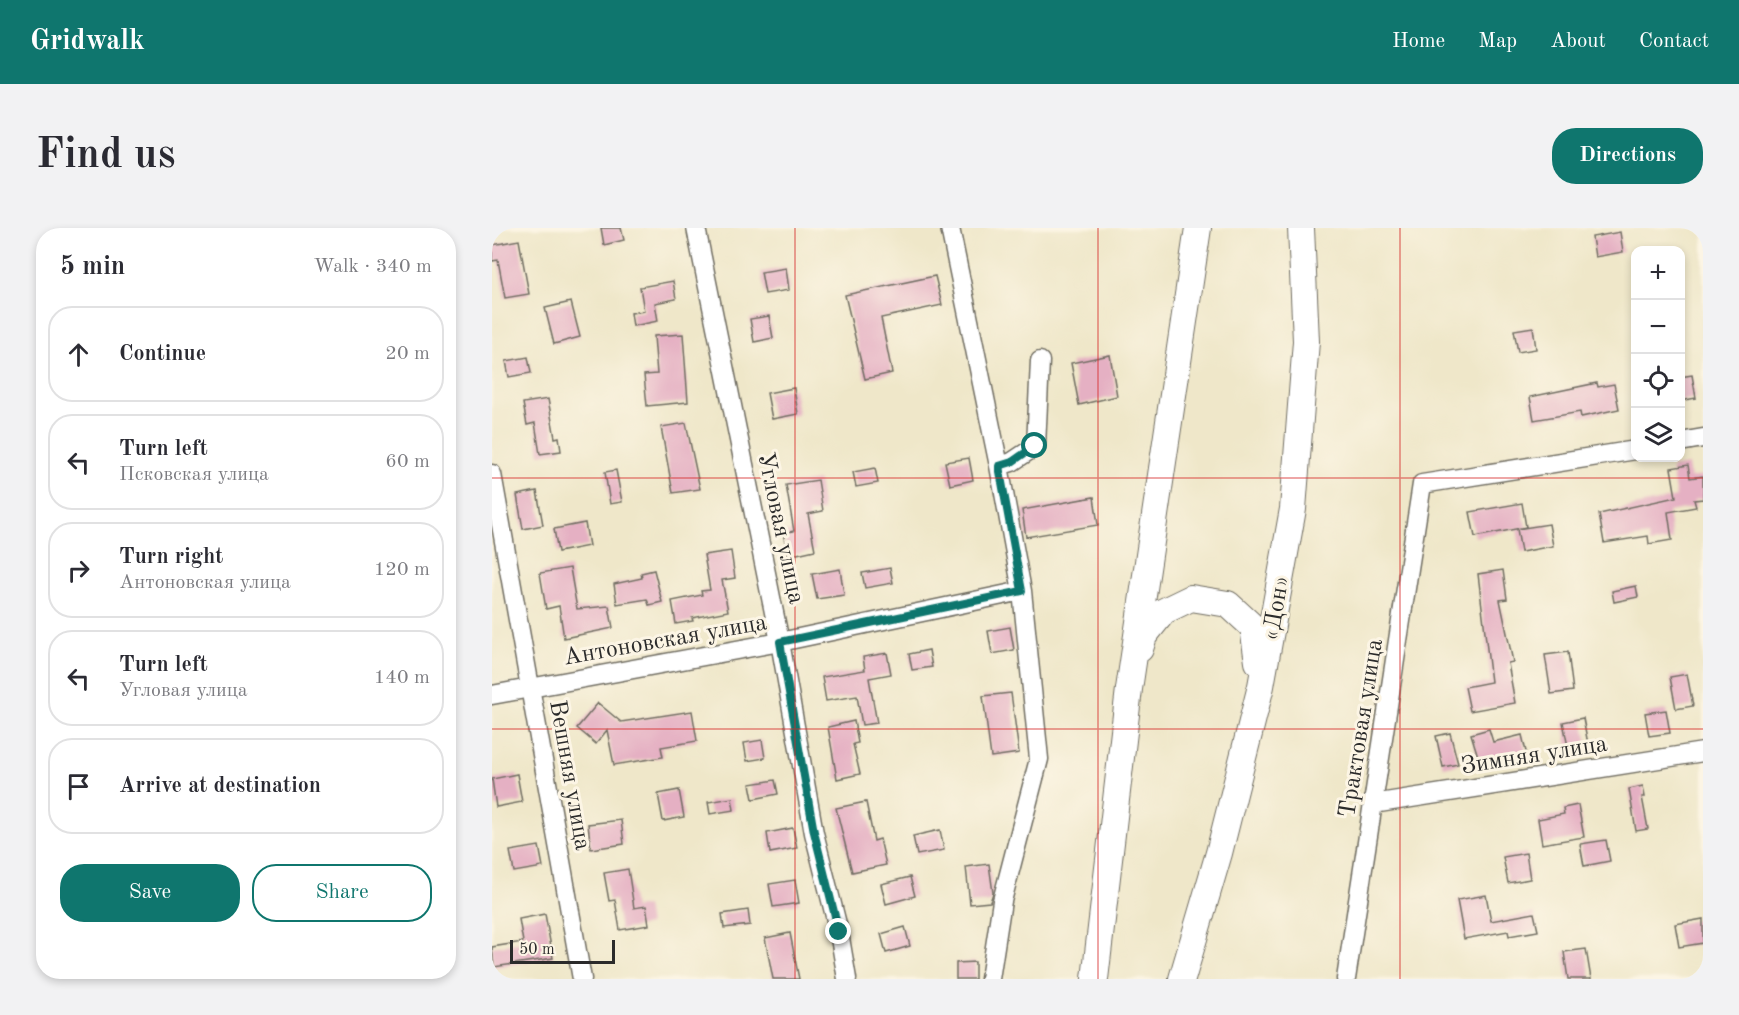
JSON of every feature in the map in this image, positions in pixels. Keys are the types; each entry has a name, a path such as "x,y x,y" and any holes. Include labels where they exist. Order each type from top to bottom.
{"highway":[{"path":"1095,979 1129,689 1198,228"},
{"name":"«Дон»","path":"1182,979 1219,853 1261,686 1293,509 1306,341 1301,228"},
{"path":"1129,689 1144,636 1164,611 1191,598 1227,604 1253,627 1261,686"}],"street":[{"name":"Угловая улица","path":"696,228 780,642 814,832 839,932 848,979"},
{"path":"950,228 1022,591 1039,759 1002,901 990,979"},
{"path":"999,466 1012,462 1035,446 1040,361"},
{"path":"1685,441 1703,438"},
{"name":"Трактовая улица","path":"1346,979 1422,484 1631,451"},
{"name":"Вешняя улица","path":"492,474 532,687 582,979"},
{"name":"Антоновская улица","path":"492,695 780,642 1022,591"},
{"name":"Зимняя улица","path":"1373,804 1703,752"}],"building":[{"path":"601,228 621,228 624,240 604,245"},
{"path":"1620,232 1623,252 1595,257 1592,237"},
{"path":"519,240 529,294 505,298 498,260 492,261 492,245"},
{"path":"786,268 789,290 765,294 761,272"},
{"path":"935,276 942,305 881,318 892,373 865,379 845,295"},
{"path":"673,281 676,299 655,303 658,321 633,326 631,313 644,311 640,287"},
{"path":"571,302 580,337 554,344 545,308"},
{"path":"769,316 773,338 754,342 750,319"},
{"path":"1533,327 1536,349 1518,352 1514,330"},
{"path":"683,334 688,402 647,406 644,375 657,374 654,336"},
{"path":"1110,355 1117,396 1079,405 1071,363"},
{"path":"528,357 531,373 509,377 506,361"},
{"path":"1692,375 1696,398 1685,400 1685,376"},
{"path":"1597,383 1598,387 1614,384 1619,409 1581,417 1580,412 1534,420 1530,397"},
{"path":"794,388 798,414 772,419 767,393"},
{"path":"548,399 555,438 559,437 561,451 540,454 535,423 527,425 523,403"},
{"path":"686,423 700,489 673,493 661,427"},
{"path":"969,458 973,480 950,485 945,462"},
{"path":"1688,465 1690,478 1703,476 1703,499 1694,500 1696,507 1668,512 1672,540 1649,544 1648,536 1604,543 1599,514 1676,497 1671,468"},
{"path":"875,468 878,483 856,487 853,472"},
{"path":"616,470 622,502 610,504 605,472"},
{"path":"818,480 823,511 808,514 815,550 788,556 783,533 794,531 786,485"},
{"path":"537,491 543,525 523,529 517,495"},
{"path":"1094,497 1098,525 1026,537 1022,510"},
{"path":"1522,503 1526,527 1475,537 1470,512"},
{"path":"585,523 589,546 558,552 554,529"},
{"path":"1549,524 1553,546 1521,552 1517,529"},
{"path":"731,551 735,578 722,580 728,611 692,618 693,621 676,624 672,601 702,595 701,591 710,590 704,555"},
{"path":"570,568 577,609 609,606 613,628 564,638 559,606 546,609 540,573"},
{"path":"890,568 893,583 865,588 862,573"},
{"path":"840,569 844,595 817,599 812,574"},
{"path":"654,570 662,602 649,605 647,599 617,604 614,584 642,578 641,573"},
{"path":"1503,570 1507,599 1500,600 1513,662 1508,663 1515,703 1470,711 1465,687 1491,682 1478,574"},
{"path":"1636,586 1638,597 1614,602 1612,591"},
{"path":"1010,627 1014,650 992,654 988,631"},
{"path":"929,650 932,667 912,670 909,654"},
{"path":"1568,652 1573,691 1551,694 1545,655"},
{"path":"887,653 891,674 869,678 877,723 862,725 857,696 826,701 822,677 865,670 863,657"},
{"path":"1687,674 1693,706 1676,709 1670,677"},
{"path":"1011,693 1019,753 991,757 983,696"},
{"path":"598,703 621,722 692,711 697,741 661,747 663,757 614,765 607,730 596,744 577,728"},
{"path":"1666,710 1670,733 1649,736 1645,713"},
{"path":"1583,718 1588,744 1568,747 1563,722"},
{"path":"854,721 858,743 853,744 860,774 837,779 828,727"},
{"path":"1489,729 1493,742 1522,735 1528,760 1510,763 1509,757 1481,766 1471,734"},
{"path":"1450,733 1458,764 1443,767 1436,736"},
{"path":"762,740 765,758 747,761 744,743"},
{"path":"517,774 522,802 496,807 492,779"},
{"path":"775,780 778,794 753,799 750,784"},
{"path":"1643,786 1645,797 1642,797 1648,829 1636,831 1629,789"},
{"path":"679,790 684,817 663,821 658,794"},
{"path":"732,798 734,810 710,814 708,802"},
{"path":"866,802 874,841 880,839 886,865 852,872 836,808"},
{"path":"1578,805 1584,837 1542,844 1538,819 1564,814 1563,808"},
{"path":"621,820 624,844 591,849 588,824"},
{"path":"793,828 797,848 770,853 767,833"},
{"path":"940,830 944,850 917,855 913,836"},
{"path":"1606,840 1610,861 1584,866 1580,844"},
{"path":"539,846 543,867 514,872 510,851"},
{"path":"1526,853 1530,879 1508,883 1503,857"},
{"path":"989,864 993,893 990,902 970,904 966,867"},
{"path":"628,869 634,908 646,906 649,925 620,930 615,900 609,901 604,873"},
{"path":"910,877 915,896 886,904 881,884"},
{"path":"795,880 799,903 773,907 769,884"},
{"path":"1486,895 1491,921 1534,913 1538,931 1509,936 1508,931 1464,939 1457,900"},
{"path":"748,910 750,925 724,928 722,914"},
{"path":"545,914 553,958 494,967 492,947 523,942 519,919"},
{"path":"1703,919 1703,943 1679,947 1675,924"},
{"path":"905,927 910,946 886,953 881,934"},
{"path":"790,933 799,979 773,979 765,938"},
{"path":"1586,949 1591,979 1568,979 1564,952"},
{"path":"975,962 975,979 956,979 956,963"}],"route":[{"path":"839,932 814,832 780,642 1022,591 999,466 1012,462 1035,446"}]}
